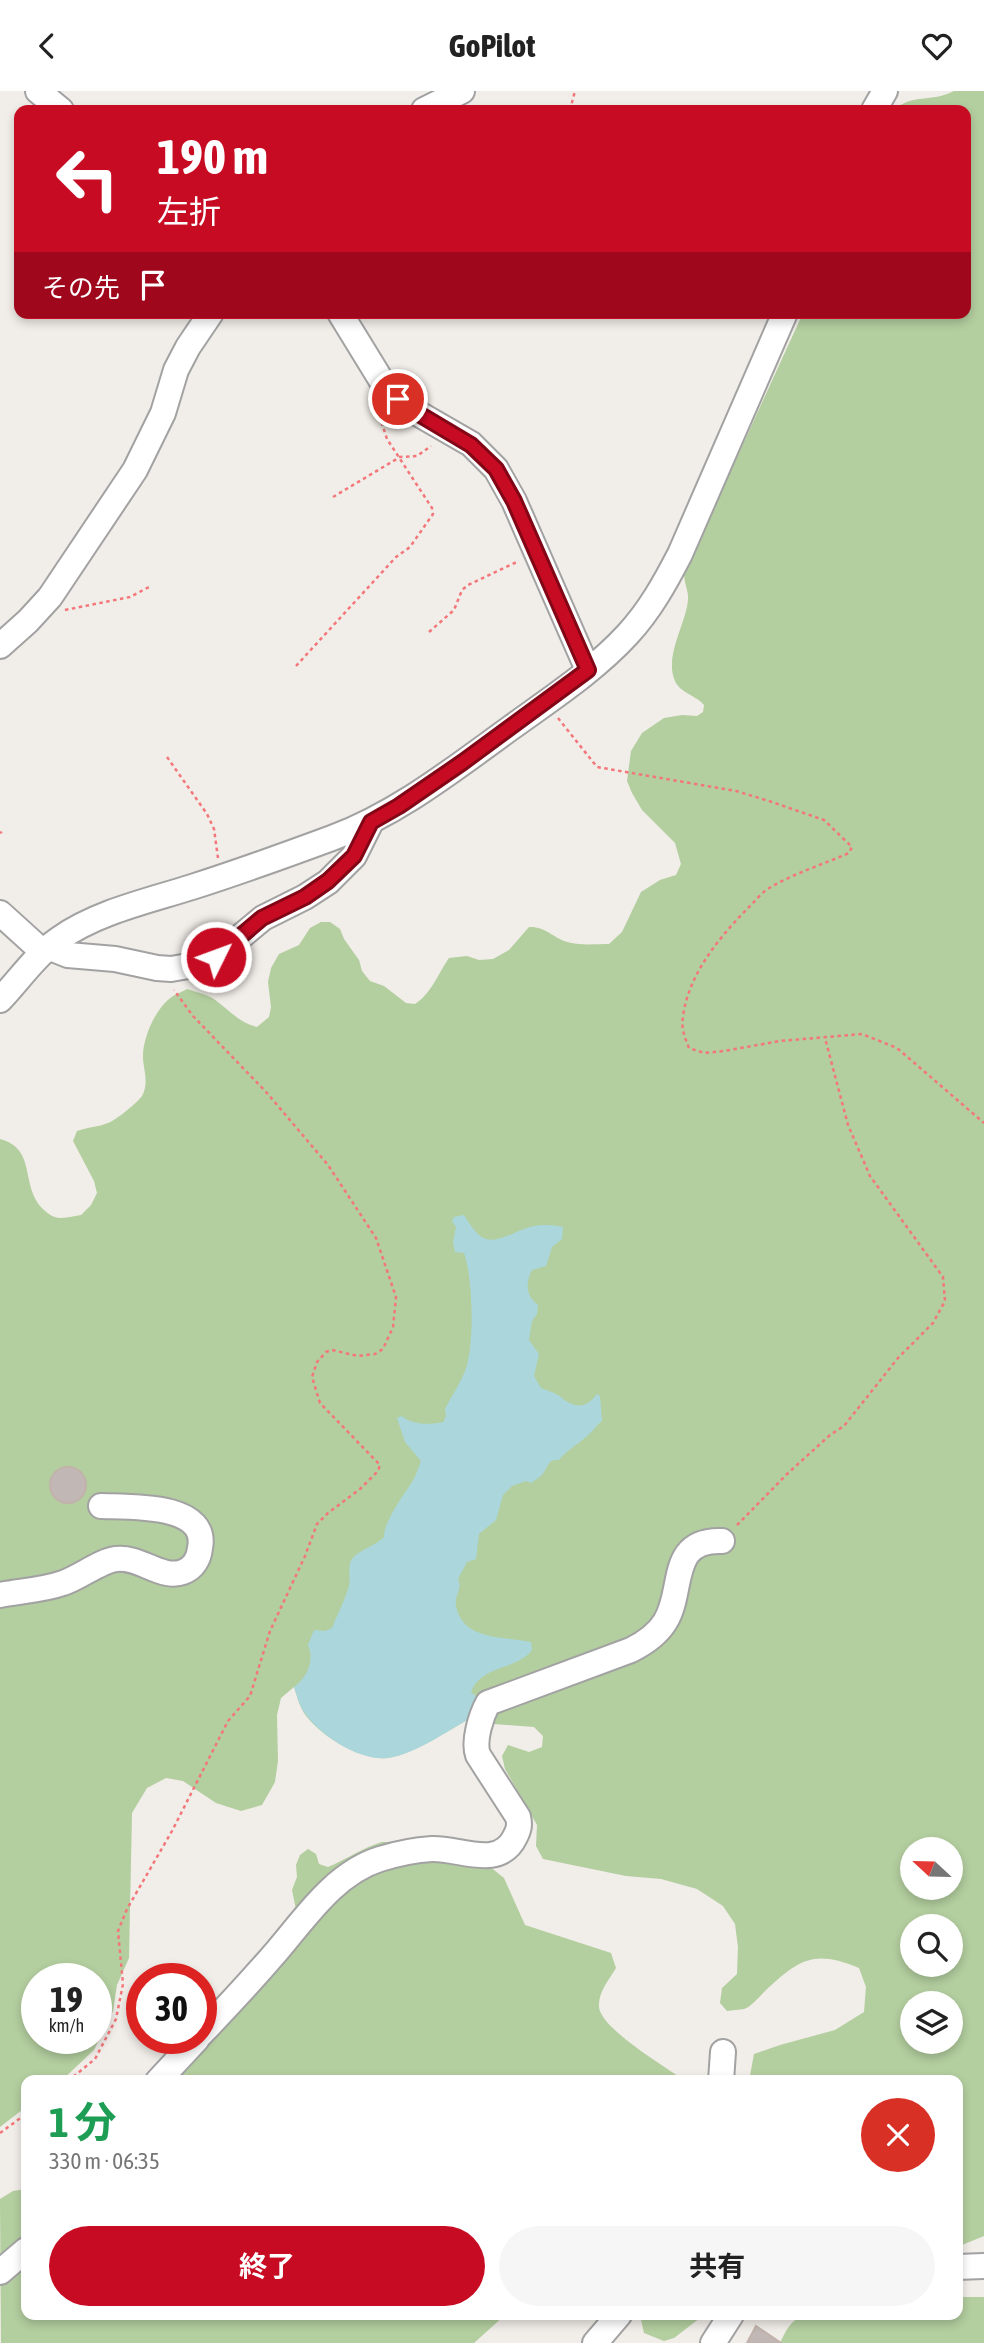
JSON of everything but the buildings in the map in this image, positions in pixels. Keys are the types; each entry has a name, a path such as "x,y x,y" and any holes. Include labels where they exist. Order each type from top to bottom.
{"street":[{"path":"38,91 55,105"},
{"path":"434,105 461,91"},
{"path":"0,646 50,597 135,470 163,413 176,370 207,319"},
{"path":"344,319 386,387 419,414 471,445 496,469 514,501 588,670"},
{"path":"0,1000 46,950 62,937 112,913 220,878 371,822 421,791 588,670 629,633 662,589 680,554 782,319"},
{"path":"0,913 46,950 68,955 115,959 157,968 194,965 216,957 262,918 305,897 328,881 354,856 371,822"},
{"path":"0,1595 60,1584 116,1559 141,1563 163,1573 175,1574 194,1565 201,1543 200,1532 194,1522 184,1516 152,1509 101,1506"},
{"path":"217,2016 314,1906 359,1868 382,1858 407,1852 433,1849 498,1855 509,1848 520,1825 518,1817 475,1747 488,1703 631,1650 648,1641 666,1621 684,1559 691,1548 711,1540 722,1541"},
{"path":"721,2075 723,2052"},
{"path":"164,2075 183,2054"},
{"path":"0,2272 21,2255"},
{"path":"963,2267 984,2266"},
{"path":"595,2343 615,2320"},
{"path":"713,2343 729,2320"}],"path":[{"path":"296,666 396,557 410,547 433,514 432,508 387,439 376,404"},
{"path":"333,497 400,457 417,456 449,430"},
{"path":"429,632 454,610 462,590 468,585 537,552"},
{"path":"37,611 45,614 110,603 149,587"},
{"path":"546,703 597,767 736,791 769,801 824,820 852,847 849,853 769,888 736,920 714,947 692,984 686,1000 682,1020 683,1034 689,1048 704,1053 780,1041 862,1034 897,1048 984,1123"},
{"path":"167,757 207,814 214,829 220,878"},
{"path":"75,2075 95,2059 116,2019 123,1984 118,1931 127,1909 172,1831 228,1721 250,1696 270,1631 317,1524 378,1471 380,1465 320,1403 312,1377 317,1363 326,1352 332,1350 358,1356 375,1354 383,1349 393,1327 396,1297 376,1238 328,1165 267,1093 193,1016 157,968"},
{"path":"722,1541 787,1474 830,1435 844,1426 898,1358 933,1322 945,1301 943,1276 870,1176 848,1125 825,1038"},
{"path":"0,2133 21,2118"}],"green space":[{"path":"954,91 984,91 984,2236 963,2245 963,2075 750,2075 754,2054 835,2030 864,2012 866,1987 859,1968 830,1959 808,1960 788,1971 747,2008 727,2011 720,2003 722,1988 737,1974 738,1947 735,1924 723,1906 697,1889 661,1879 626,1876 543,1859 536,1846 537,1825 505,1769 502,1756 508,1745 529,1752 542,1747 543,1736 534,1727 494,1724 471,1718 409,1752 377,1758 353,1751 320,1730 304,1713 294,1687 281,1698 277,1715 278,1761 275,1782 262,1805 241,1811 216,1803 183,1781 166,1778 147,1788 132,1813 129,1958 117,1985 112,2013 112,1963 21,1963 21,2054 90,2054 67,2075 21,2075 21,2111 0,2127 0,1139 12,1144 19,1151 36,1201 44,1210 59,1218 81,1215 91,1205 97,1193 94,1181 73,1141 77,1131 111,1122 142,1096 146,1082 143,1052 147,1035 158,1012 175,995 187,989 204,994 239,1019 257,1027 269,1017 271,1007 268,982 271,968 279,954 299,945 310,928 321,922 330,922 340,929 370,981 384,986 406,1003 415,1004 430,989 449,958 467,956 479,960 493,959 509,950 529,927 543,930 569,943 609,944 622,932 641,892 660,880 676,875 681,864 675,843 642,810 627,781 631,751 642,733 664,718 697,716 703,712 704,705 677,685 672,671 674,651 688,600 684,573 800,319 971,319 971,105 901,105 938,97"},
{"path":"382,1842 395,1842 426,1860 460,1866 489,1866 504,1878 525,1925 611,1953 616,1968 600,1996 602,2016 622,2036 676,2075 168,2075 186,2054 217,2054 217,2019 299,1924 292,1890 300,1855 308,1849 316,1854 319,1864 328,1867"},
{"path":"21,2190 21,2320 499,2320 474,2343 1,2343 0,2199"},
{"path":"963,2297 984,2297 984,2343 780,2343 793,2322 963,2320"},
{"path":"641,2320 697,2320 674,2338 664,2341 644,2333"}],"water":[{"path":"464,1215 477,1233 494,1240 533,1226 563,1227 562,1239 552,1247 546,1266 532,1270 528,1280 529,1294 538,1305 529,1340 539,1354 534,1376 541,1388 576,1405 589,1402 597,1394 600,1396 602,1421 559,1460 551,1462 538,1478 531,1483 526,1481 512,1486 503,1495 496,1520 479,1534 476,1559 467,1562 458,1579 460,1586 456,1606 467,1626 486,1635 531,1642 532,1650 518,1661 491,1672 476,1683 471,1692 477,1697 471,1718 408,1752 376,1758 352,1751 319,1729 304,1712 294,1687 303,1678 310,1663 308,1645 314,1630 325,1631 332,1628 349,1586 352,1559 384,1537 390,1516 417,1472 421,1461 405,1442 397,1418 402,1416 421,1423 443,1422 445,1409 465,1371 470,1346 471,1295 464,1253 455,1252 453,1242 456,1227 452,1221 454,1217"}],"route":[{"path":"216,957 262,918 305,897 328,881 354,856 371,822 463,762 588,670 514,501 496,469 471,445 398,399"}]}
